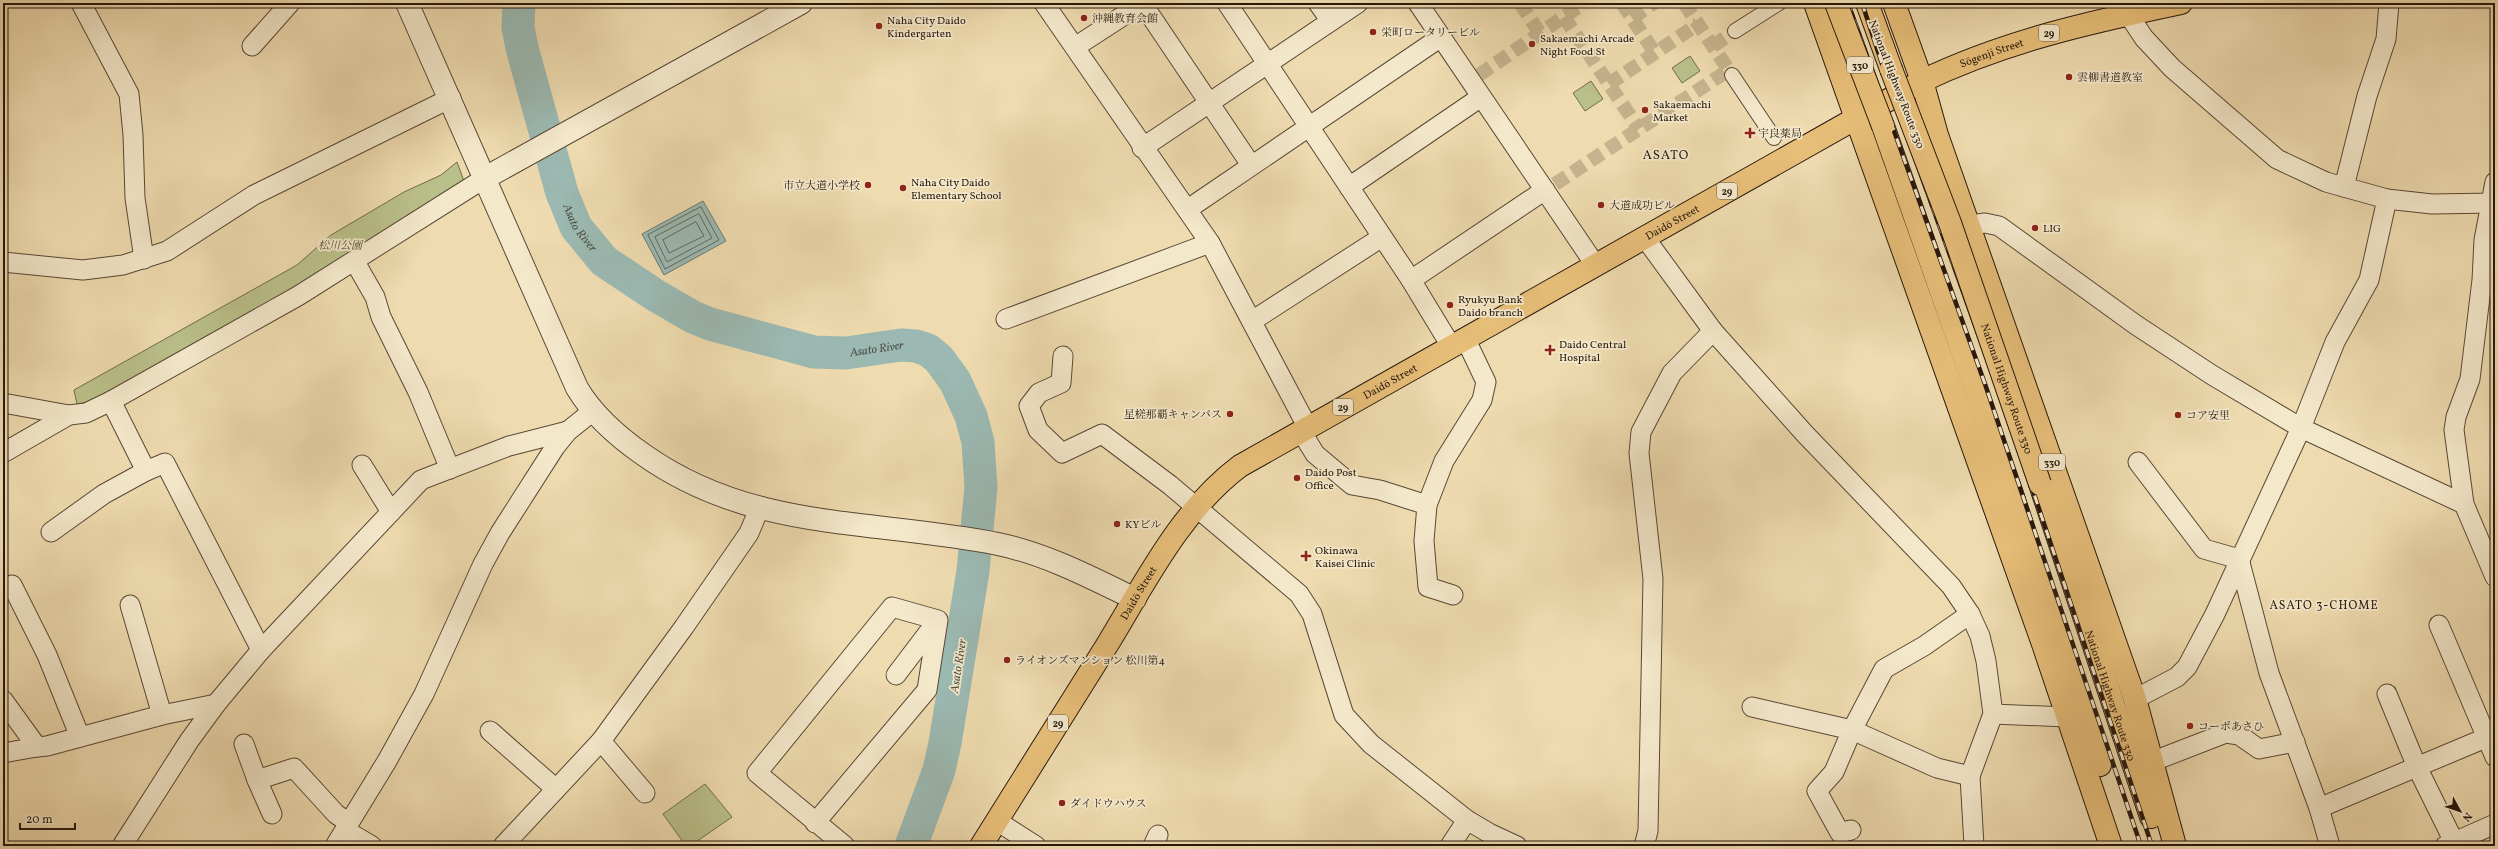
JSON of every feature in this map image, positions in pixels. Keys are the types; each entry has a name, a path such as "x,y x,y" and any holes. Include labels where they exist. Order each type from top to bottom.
{"main road":[{"name":"330","path":"1815,3 1858,117 2068,717 2111,846"},
{"name":"330","path":"1836,3 1884,126 2012,494 2126,846"},
{"name":"National Highway Route 330","path":"1867,3 1950,223 2040,484 2161,846"},
{"name":"330","path":"1894,3 1922,81 1937,135 1970,225 2135,699 2175,846"},
{"name":"Sōgenji Street","path":"1858,117 1922,81 1963,62 2003,47 2059,30 2179,3"},
{"name":"Daidō Street","path":"981,846 1135,599 1196,508 1222,481 1240,466 1858,117"}],"street":[{"path":"81,3 129,94 135,198 144,259"},
{"path":"252,46 290,3"},
{"path":"407,3 451,98 573,378 593,411 624,440 671,473 716,496 759,509 802,518 997,544 1043,557 1135,599"},
{"path":"3,403 69,415 86,413 111,401 247,326 355,262 485,178 801,3"},
{"path":"1044,3 1142,148 1188,209 1210,243 1252,321 1304,429 1314,454 1352,485 1380,490 1427,505"},
{"path":"1075,47 1143,3 1251,165"},
{"path":"1227,3 1411,280 1486,382 1482,400 1444,461 1427,505 1424,541 1428,587 1453,595"},
{"path":"1318,3 1331,21"},
{"path":"1142,148 1266,63 1358,3"},
{"path":"1418,3 1441,37 1474,78 1481,97 1550,187 1596,266"},
{"path":"1735,31 1779,3"},
{"path":"2344,187 2367,96 2386,39 2389,3"},
{"path":"2128,14 2144,38 2172,68 2277,160 2326,182 2387,199 2432,204 2494,203"},
{"path":"1188,209 1441,37"},
{"path":"1732,75 1774,138"},
{"path":"1349,187 1481,97"},
{"path":"3,262 83,270 123,265 168,251 254,196 451,98"},
{"path":"2495,182 2494,203 2484,240 2482,280 2470,379 2456,417 2454,430 2464,504 2495,577"},
{"path":"1411,280 1550,187"},
{"path":"2135,699 2178,677 2187,667 2215,614 2239,559 2301,428 2335,342 2369,280 2387,199"},
{"path":"1970,225 1985,223 1999,226 2142,329 2212,375 2301,428 2464,504"},
{"path":"1252,321 1382,237"},
{"path":"1645,238 1713,331 1811,440 1951,586 1970,614 1980,636 1986,661 1992,714 1970,776 1974,846"},
{"path":"1006,319 1210,243"},
{"path":"355,262 375,298 381,317 418,392 450,469"},
{"path":"1644,846 1648,831 1653,579 1639,452 1642,432 1672,373 1713,331"},
{"path":"1063,356 1061,383 1040,393 1029,406 1038,430 1062,453 1102,434 1141,461 1299,594 1312,614 1344,715 1372,744 1467,820 1489,833 1517,846"},
{"path":"111,401 146,471"},
{"path":"335,846 424,694 490,549 543,465 568,431 593,411"},
{"path":"3,453 69,415"},
{"path":"122,846 189,740 216,704 261,650 420,480 509,446 568,431"},
{"path":"2138,462 2204,549 2239,559"},
{"path":"51,532 104,494 146,471 165,463 261,650"},
{"path":"362,465 391,512"},
{"path":"503,846 600,741 684,627 750,533 759,509"},
{"path":"2239,559 2269,674 2319,808 2330,846"},
{"path":"12,585 47,655 80,737"},
{"path":"130,605 162,715"},
{"path":"845,846 815,823 756,773 892,607 938,620"},
{"path":"1851,830 1840,833 1817,792 1834,772 1852,730 1884,669 1924,646 1970,614"},
{"path":"896,674 938,620"},
{"path":"815,823 927,690 938,620"},
{"path":"2439,625 2491,736 2495,757"},
{"path":"2387,694 2417,767 2452,845 2495,824"},
{"path":"3,700 37,747"},
{"path":"3,753 47,746 162,715 216,704"},
{"path":"1752,707 1852,730 1937,768 1970,776"},
{"path":"1992,714 2068,717"},
{"path":"490,731 556,789"},
{"path":"2151,762 2226,733 2239,735 2259,749 2295,742"},
{"path":"2319,808 2491,736"},
{"path":"600,741 645,793"},
{"path":"244,744 272,814"},
{"path":"258,780 294,768 347,826 372,846"},
{"path":"1450,846 1467,820"},
{"path":"997,822 1036,846"}],"green space":[{"path":"1690,56 1700,71 1682,83 1672,68"},
{"path":"1591,81 1603,99 1585,111 1573,93"},
{"name":"松川公園","path":"457,162 464,181 330,268 93,401 77,404 74,390 297,265 331,235 404,192 441,175"},
{"path":"705,784 732,817 690,846 686,846 663,814"}],"water":[{"path":"703,201 726,241 664,275 642,234"}],"waterway":[{"name":"Asato River","path":"519,3 518,27 522,48 562,193 576,227 604,261 655,295 693,317 710,324 814,352 846,353 901,345 916,346 928,350 939,359 955,381 971,416 978,442 981,487 973,571 945,743 939,770 911,846"}],"tunnel":[{"path":"1520,3 1539,32"},
{"path":"1479,75 1584,3"},
{"path":"1622,3 1655,53"},
{"path":"1632,18 1654,3"},
{"path":"1684,3 1732,75"},
{"path":"1564,17 1639,129"},
{"path":"1609,84 1698,24"},
{"path":"1713,46 1735,31"},
{"path":"1555,184 1729,70"}],"railway":[{"path":"1848,3 1985,384 2141,846"},
{"path":"1862,3 1894,100 2012,428 2152,846"}],"place":[{"name":"沖縄教育会館","path":"1084,18"},
{"name":"Naha City Daido Kindergarten","path":"879,26"},
{"name":"栄町ロータリービル","path":"1373,32"},
{"name":"Sakaemachi Arcade Night Food St","path":"1532,44"},
{"name":"雲柳書道教室","path":"2069,77"},
{"name":"Sakaemachi Market","path":"1645,110"},
{"name":"宇良薬局","path":"1750,133"},
{"name":"市立大道小学校","path":"868,185"},
{"name":"Naha City Daido Elementary School","path":"903,188"},
{"name":"大道成功ビル","path":"1601,205"},
{"name":"LIG","path":"2035,228"},
{"name":"Ryukyu Bank Daido branch","path":"1450,305"},
{"name":"Daido Central Hospital","path":"1550,350"},
{"name":"星槎那覇キャンパス","path":"1230,414"},
{"name":"コア安里","path":"2178,415"},
{"name":"Daido Post Office","path":"1297,478"},
{"name":"KYビル","path":"1117,524"},
{"name":"Okinawa Kaisei Clinic","path":"1306,556"},
{"name":"ライオンズマンション 松川第4","path":"1007,660"},
{"name":"コーポあさひ","path":"2190,726"},
{"name":"ダイドウハウス","path":"1062,803"}],"district":[{"name":"ASATO","path":"1666,154"},
{"name":"ASATO 3-CHOME","path":"2324,605"}]}
